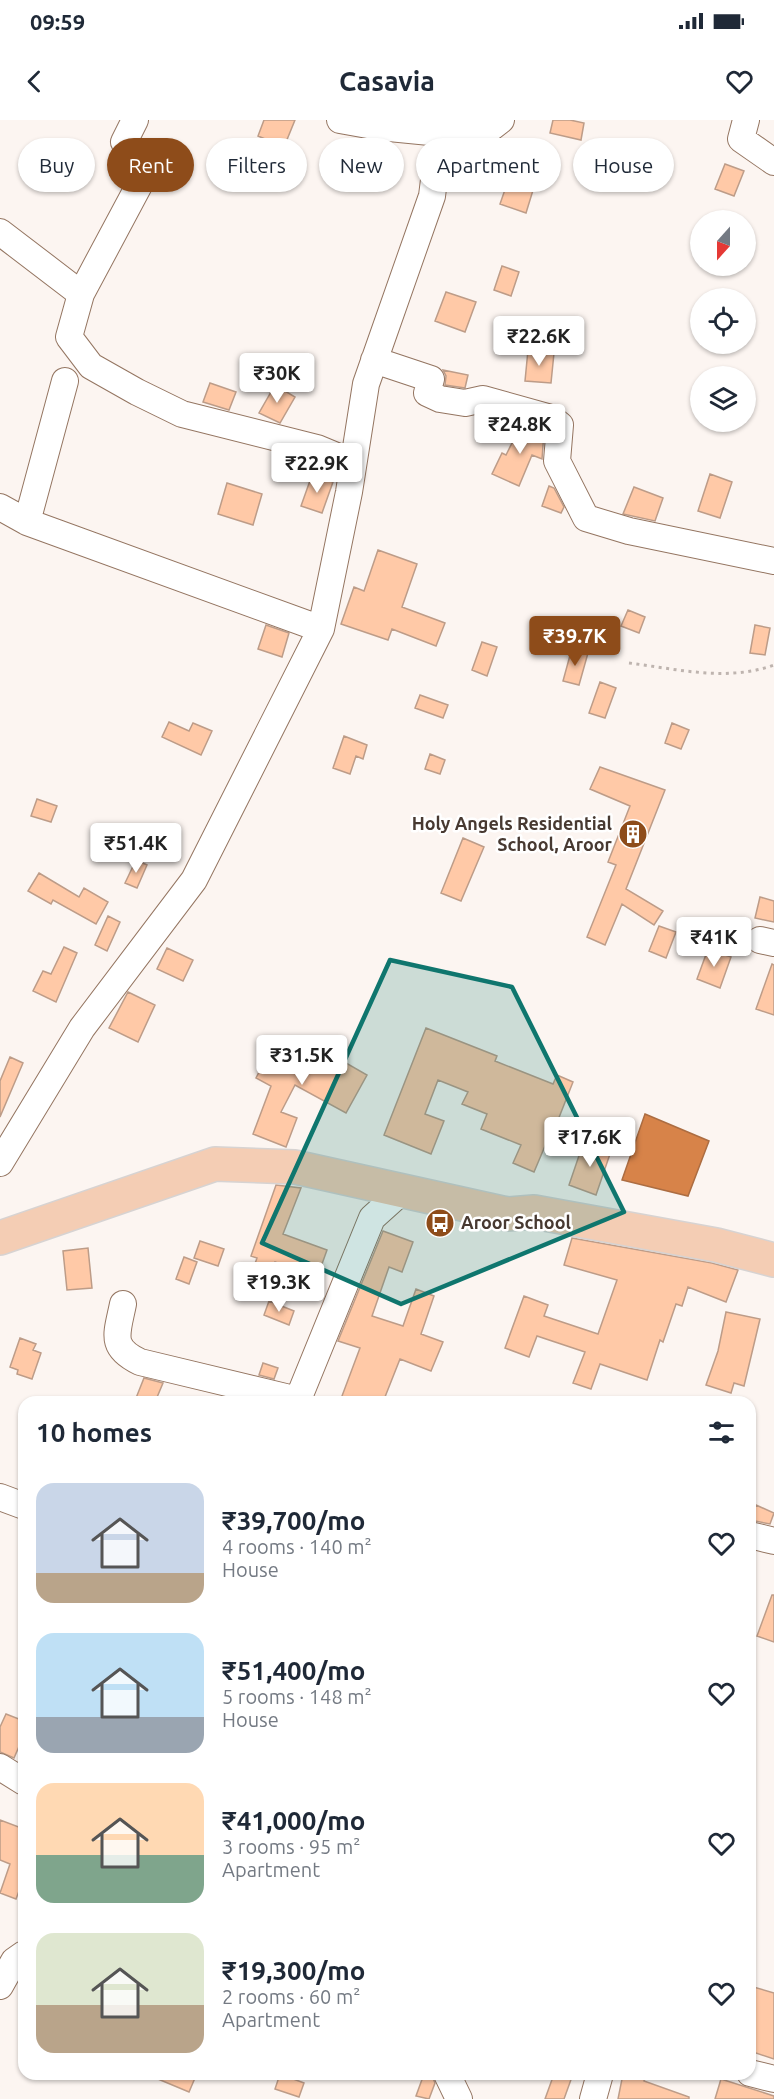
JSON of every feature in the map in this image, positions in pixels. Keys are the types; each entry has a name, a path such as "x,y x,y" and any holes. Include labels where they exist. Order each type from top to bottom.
{"main road":[{"path":"0,1238 215,1164 295,1167 507,1214 534,1212 716,1245 774,1260"}],"street":[{"path":"135,120 124,142 144,176 81,294 69,337 91,366 182,414 317,448 353,463"},
{"path":"340,120 379,127 440,133 492,127 501,120"},
{"path":"746,120 741,139 774,162"},
{"path":"0,1163 82,1028 194,880 321,629 366,384 432,196 440,133"},
{"path":"0,232 81,294"},
{"path":"374,360 431,379 427,393 440,399 465,403 483,399 551,418 560,425 557,461 586,518 629,531 774,561"},
{"path":"27,522 65,381"},
{"path":"0,507 27,522 321,629"},
{"path":"300,1396 372,1218 402,1191"},
{"path":"123,1304 116,1339 125,1355 140,1362 278,1396"},
{"path":"0,1497 18,1504"},
{"path":"756,1536 774,1541"},
{"path":"0,1767 18,1778"},
{"path":"0,1986 14,1961 18,1958"},
{"path":"756,2074 774,2079"},
{"path":"450,2080 459,2099"},
{"path":"593,2099 598,2080"}],"path":[{"path":"629,663 716,675 759,671 774,665"}],"highlighted area":[{"path":"390,960 512,987 624,1212 401,1304 262,1243"}],"shaded area":[{"path":"645,1114 709,1141 688,1196 622,1180"}],"building":[{"path":"264,120 295,120 288,138 258,136"},
{"path":"553,120 584,123 581,138 550,133"},
{"path":"725,164 744,171 734,196 715,189"},
{"path":"504,192 532,192 526,213 500,204"},
{"path":"502,266 519,272 511,296 494,290"},
{"path":"446,292 476,302 465,332 435,321"},
{"path":"528,350 554,353 551,383 525,381"},
{"path":"443,370 468,375 465,388 445,385 446,376"},
{"path":"210,383 236,392 229,410 203,402"},
{"path":"275,385 295,397 280,423 259,413"},
{"path":"521,425 544,432 542,459 532,455 519,486 492,474 502,453 506,455"},
{"path":"710,474 732,482 720,518 698,511"},
{"path":"312,475 333,482 322,513 301,506"},
{"path":"227,483 262,494 253,525 218,514"},
{"path":"549,486 554,488 564,507 561,513 542,506"},
{"path":"634,487 663,498 655,521 623,514"},
{"path":"378,550 417,564 402,607 445,623 436,646 392,629 388,640 341,624 354,587 364,591"},
{"path":"628,610 645,617 639,633 621,626"},
{"path":"266,625 289,633 282,657 258,649"},
{"path":"755,625 770,628 765,655 750,653"},
{"path":"482,642 497,647 487,676 472,670"},
{"path":"572,648 588,653 579,685 563,681"},
{"path":"600,682 616,688 605,718 589,713"},
{"path":"420,695 448,705 443,718 415,708"},
{"path":"169,722 189,731 193,723 212,731 201,755 162,737"},
{"path":"672,723 689,730 681,749 665,743"},
{"path":"344,736 367,745 363,759 356,756 350,774 333,768"},
{"path":"430,754 445,760 440,774 425,769"},
{"name":"Holy Angels Residential School, Aroor","path":"600,767 665,790 626,889 663,911 654,925 622,904 605,945 587,937 616,865 608,862 630,806 590,789"},
{"path":"37,799 57,806 51,822 31,816"},
{"path":"463,838 484,847 461,901 441,893"},
{"path":"136,860 147,865 137,888 125,883"},
{"path":"39,873 79,897 84,888 108,902 96,924 53,900 51,904 28,891"},
{"path":"760,897 774,901 774,922 755,918"},
{"path":"108,916 120,922 107,951 95,945"},
{"path":"659,926 676,932 666,958 649,951"},
{"path":"64,947 77,953 56,1002 33,991 43,971 51,974"},
{"path":"167,948 193,960 183,981 157,969"},
{"path":"708,949 731,957 720,988 697,979"},
{"path":"772,964 774,965 774,1015 756,1009"},
{"path":"128,992 155,1005 138,1042 109,1028"},
{"path":"426,1028 497,1056 495,1061 553,1084 557,1075 573,1082 534,1172 513,1163 521,1145 481,1129 487,1114 462,1104 468,1092 438,1080 425,1114 444,1121 431,1154 384,1135"},
{"path":"277,1037 330,1063 334,1056 367,1075 346,1113 295,1085 281,1112 297,1118 286,1147 253,1134 271,1086 256,1078"},
{"path":"10,1057 23,1063 0,1117 0,1081"},
{"path":"584,1141 611,1151 596,1195 569,1185"},
{"path":"276,1185 301,1188 283,1234 327,1250 317,1278 275,1262 269,1279 252,1272 257,1258 251,1256"},
{"path":"383,1231 413,1242 402,1272 389,1267 372,1316 403,1326 416,1289 434,1296 421,1334 443,1342 431,1371 400,1359 385,1396 342,1396 360,1348 338,1341"},
{"path":"572,1238 712,1263 738,1270 726,1302 688,1287 682,1306 676,1304 663,1342 660,1340 647,1380 600,1364 591,1389 573,1383 585,1352 537,1336 529,1357 505,1348 524,1296 548,1305 544,1316 598,1334 617,1280 564,1265"},
{"path":"200,1241 224,1249 218,1266 194,1258"},
{"path":"88,1248 92,1288 67,1290 63,1251"},
{"path":"184,1257 197,1262 189,1284 176,1279"},
{"path":"269,1301 294,1311 289,1325 264,1315"},
{"path":"726,1312 760,1319 744,1386 734,1383 731,1393 706,1385 718,1351"},
{"path":"20,1338 36,1344 33,1350 41,1353 32,1379 17,1374 18,1370 10,1367"},
{"path":"263,1363 278,1368 274,1379 259,1375"},
{"path":"144,1378 163,1383 158,1396 137,1396"},
{"path":"756,1505 774,1513 770,1524 756,1521"},
{"path":"772,1595 774,1595 774,1642 757,1636"},
{"path":"6,1714 18,1719 18,1749 14,1758 0,1752 0,1727"},
{"path":"0,1820 18,1827 18,1894 16,1899 0,1893 10,1864 0,1860"},
{"path":"756,1988 774,1993 774,2059 756,2053"},
{"path":"160,2080 194,2080 189,2092"},
{"path":"278,2080 296,2080 304,2083 299,2097 275,2089"},
{"path":"422,2080 434,2080 435,2083 429,2099 416,2096"},
{"path":"552,2080 571,2080 564,2099 545,2099"},
{"path":"622,2080 644,2080 689,2097 689,2099 618,2099"},
{"path":"721,2080 774,2096 774,2099 715,2099"}],"place":[{"name":"Holy Angels Residential School, Aroor","path":"633,834"},
{"name":"Aroor School","path":"440,1223"}]}
